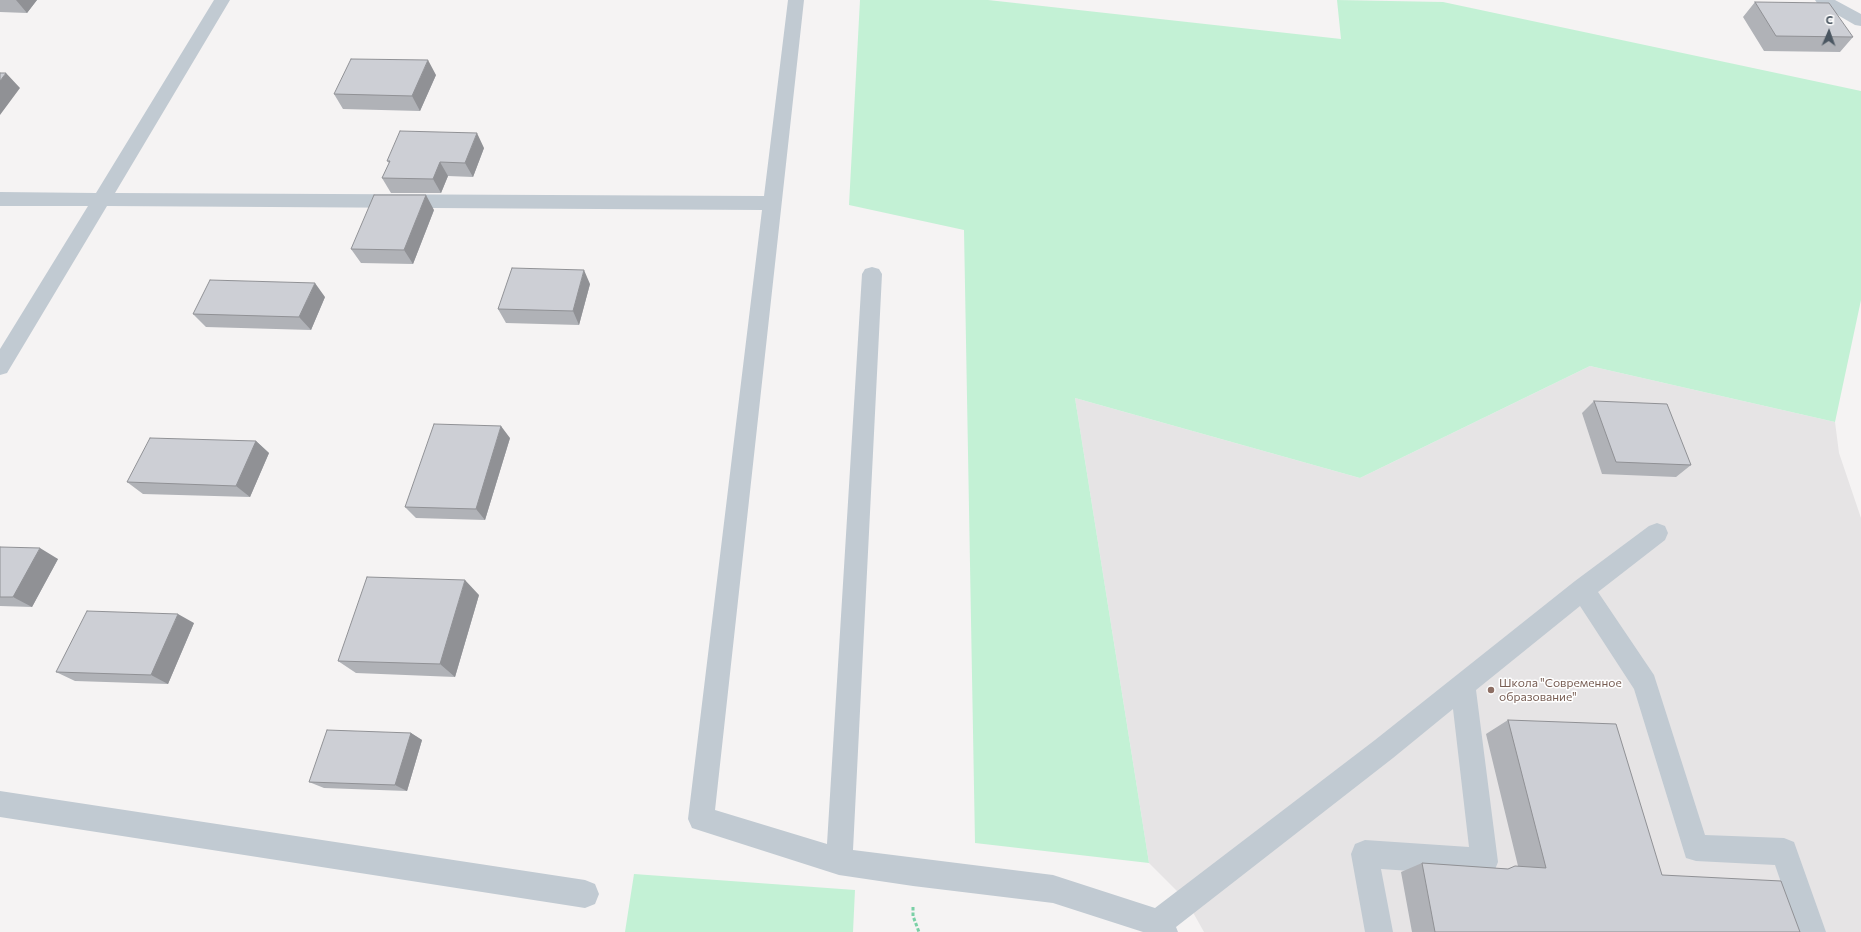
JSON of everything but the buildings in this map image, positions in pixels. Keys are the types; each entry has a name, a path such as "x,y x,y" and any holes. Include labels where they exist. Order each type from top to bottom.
{"street":[{"path":"0,367 222,0"},
{"path":"796,0 701,820 839,861 913,872 1052,889 1161,927 1462,685 1583,589 1657,533"},
{"path":"1823,0 1861,21"},
{"path":"0,199 773,203"},
{"path":"839,861 872,274"},
{"path":"1583,589 1645,684 1696,848 1784,852 1812,932"},
{"path":"1379,932 1365,854 1484,862 1462,685"},
{"path":"0,804 585,894"}],"shaded area":[{"name":"Школа \"Современное образование\"","path":"1590,366 1835,422 1839,453 1861,518 1861,932 1204,932 1186,900 1149,863 1075,398 1360,478"}],"green space":[{"path":"860,0 988,0 1341,39 1337,0 1443,2 1861,91 1861,300 1835,422 1590,366 1360,478 1075,398 1149,863 975,843 964,230 849,205"},
{"path":"634,874 855,890 853,932 625,932"}],"place":[{"name":"Школа \"Современное образование\"","path":"1491,690"}]}
